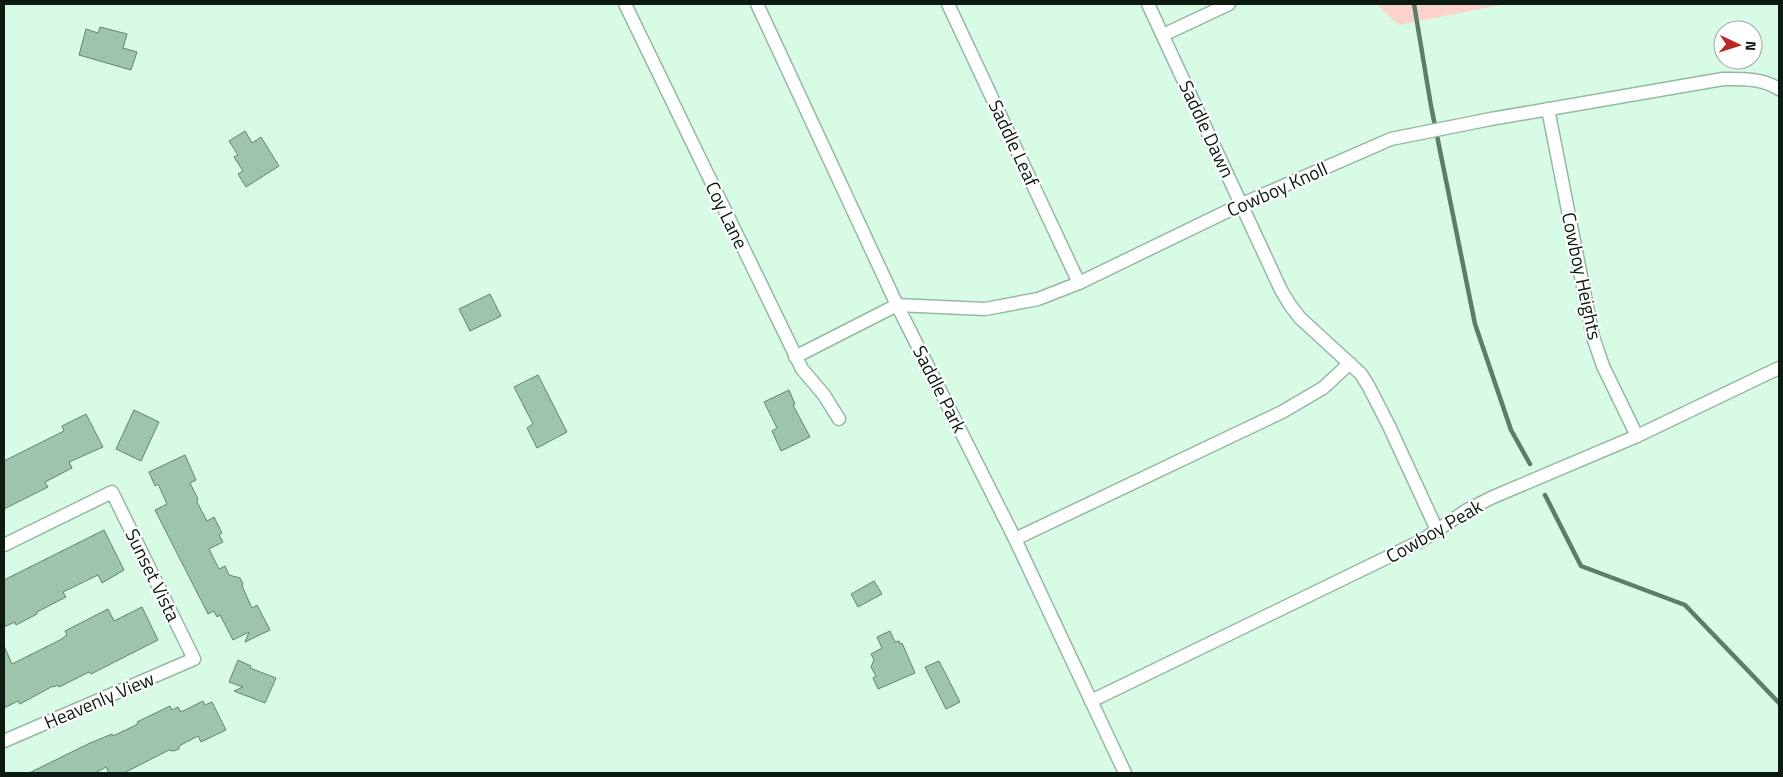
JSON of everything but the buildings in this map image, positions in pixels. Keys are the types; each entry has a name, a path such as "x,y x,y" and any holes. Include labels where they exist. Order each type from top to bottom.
{"street":[{"name":"Coy Lane","path":"625,4 795,357 802,369 824,394 838,419"},
{"name":"Saddle Park","path":"757,4 897,305 1015,539 1125,773"},
{"name":"Saddle Leaf","path":"948,4 1079,283"},
{"name":"Saddle Dawn","path":"1148,4 1281,290 1300,318 1361,374 1437,530"},
{"path":"1163,35 1229,4"},
{"name":"Cowboy Knoll","path":"795,357 897,305 985,309 1038,299 1079,283 1242,204 1391,139 1548,109 1723,79 1754,79 1772,84 1779,89"},
{"name":"Cowboy Heights","path":"1548,109 1593,336 1603,366 1637,436"},
{"path":"1015,539 1282,412 1323,388 1350,363"},
{"name":"Cowboy Peak","path":"1091,701 1421,541 1467,510 1493,497 1637,436 1779,368"},
{"name":"Sunset Vista","path":"4,545 112,492 194,659"},
{"name":"Heavenly View","path":"4,741 194,659"}],"shaded area":[{"path":"1376,4 1505,4 1399,25"}],"waterway":[{"path":"1414,4 1431,106 1475,324 1511,430 1530,464"},
{"path":"1545,495 1581,566 1685,605 1779,703"}]}
